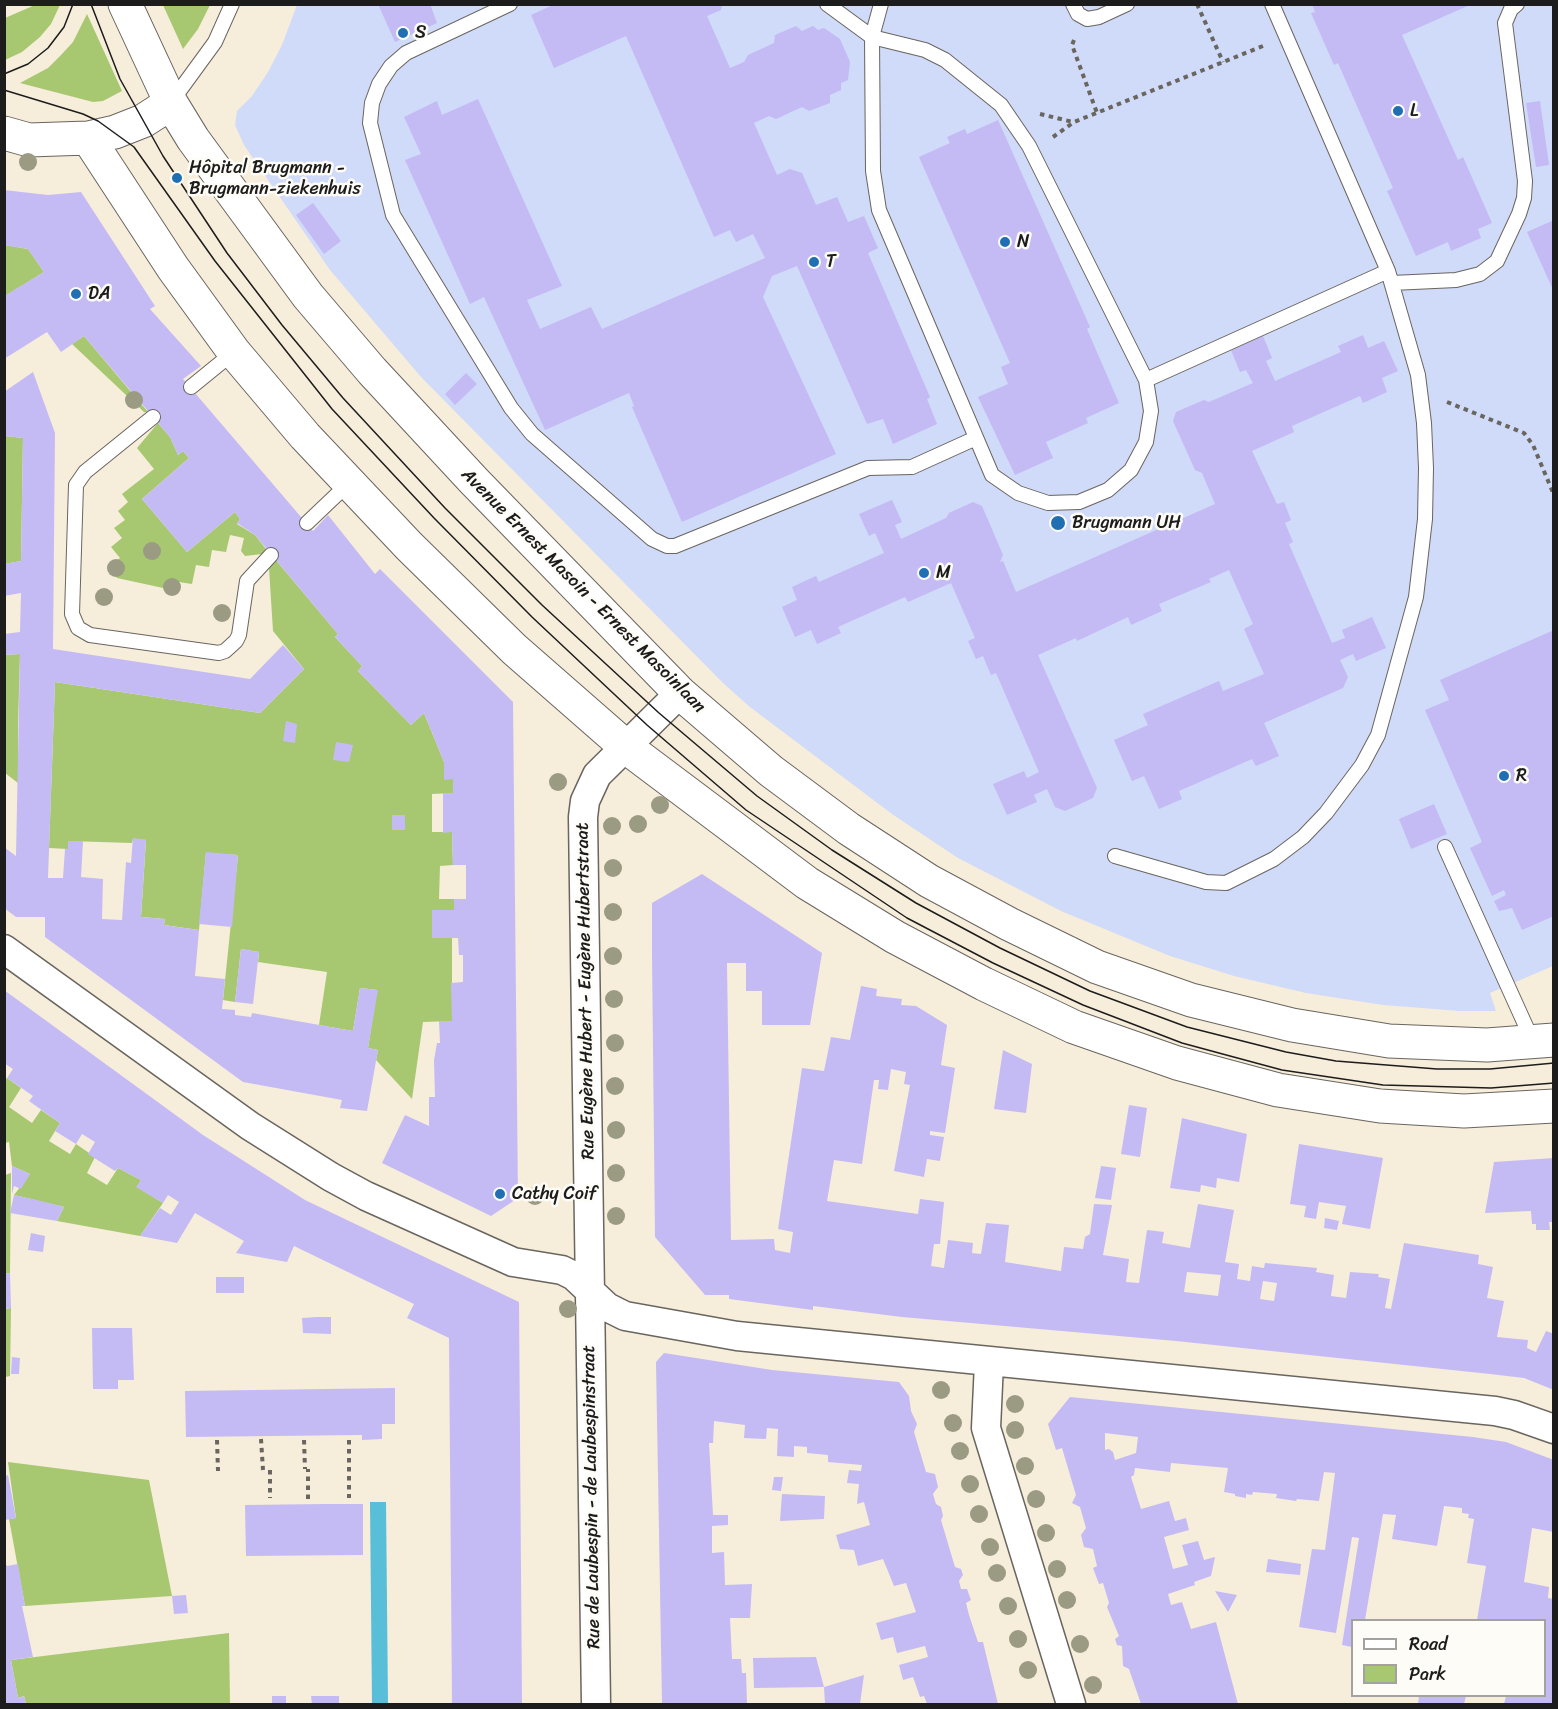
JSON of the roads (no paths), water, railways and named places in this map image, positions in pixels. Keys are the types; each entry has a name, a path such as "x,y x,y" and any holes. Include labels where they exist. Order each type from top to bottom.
{"street":[{"name":"Avenue Ernest Masoin - Ernest Masoinlaan","path":"125,4 171,103 245,214 308,296 372,372 474,481 680,693 771,771 859,835 939,886 1097,967 1191,1000 1338,1033 1389,1041 1437,1044 1544,1041"},
{"path":"4,133 29,140 88,138 115,132 143,121 171,103"},
{"path":"88,138 173,268 234,352 350,483 514,649 626,747 807,883 895,937 1074,1028 1125,1047 1224,1076 1331,1099 1380,1106 1464,1111 1554,1106"},
{"name":"Rue Eugène Hubert - Eugène Hubertstraat","path":"589,1289 583,817 585,801 597,775 680,693"},
{"path":"4,949 250,1126 331,1177 366,1196 513,1262 562,1270 574,1276 607,1307 625,1316 722,1334 989,1363 1495,1412 1514,1415 1554,1430"},
{"name":"Rue de Laubespin - de Laubespinstraat","path":"589,1289 596,1704"},
{"path":"989,1363 986,1428 1071,1704"}],"lane":[{"path":"171,103 215,42 232,4"},
{"path":"510,4 406,53 391,66 379,84 372,103 370,123 393,215 511,408 532,434 652,539 667,546 675,546 868,468 912,467 976,438"},
{"path":"827,4 872,37 925,50 945,60 1001,105 1029,146 1146,380 1151,411 1146,442 1131,470 1108,490 1079,502 1048,503 1018,493 992,475 879,210 873,171 872,37 878,7"},
{"path":"1073,4 1082,17 1093,19 1127,4"},
{"path":"1115,856 1206,882 1226,883 1274,859 1303,837 1326,813 1362,765 1378,735 1416,597 1425,519 1424,423 1421,392 1390,277 1272,4"},
{"path":"1146,380 1390,277 1456,280 1480,274 1497,261 1524,198 1525,181 1505,23 1511,9 1517,4"},
{"path":"190,387 234,352"},
{"path":"153,417 85,472 76,485 72,614 78,628 90,635 219,653 225,651 239,635 248,581 271,555"},
{"path":"307,523 350,483"},
{"path":"1445,847 1544,1041"}],"water":[{"path":"370,1502 386,1502 388,1704 372,1704"}],"tram line":[{"path":"4,74 28,64 48,48 64,27 73,4"},
{"path":"91,4 120,79 163,156 227,253 282,325 343,398 445,508 542,605 659,713 757,796 832,850 916,903 1000,948 1090,991 1187,1027 1286,1052 1336,1061 1437,1069 1490,1069 1554,1063"},
{"path":"4,90 83,114 98,121 134,147 215,261 332,409 434,518 532,617 647,725 746,810 907,918 993,963 1083,1005 1182,1043 1282,1070 1383,1085 1491,1088 1554,1083"}],"place":[{"name":"S","path":"403,33"},
{"name":"L","path":"1398,111"},
{"name":"Hôpital Brugmann - Brugmann-ziekenhuis","path":"177,178"},
{"name":"N","path":"1005,242"},
{"name":"T","path":"814,262"},
{"name":"DA","path":"76,294"},
{"name":"Brugmann UH","path":"1058,523"},
{"name":"M","path":"924,573"},
{"name":"R","path":"1504,776"},
{"name":"Cathy Coif","path":"500,1194"}]}
